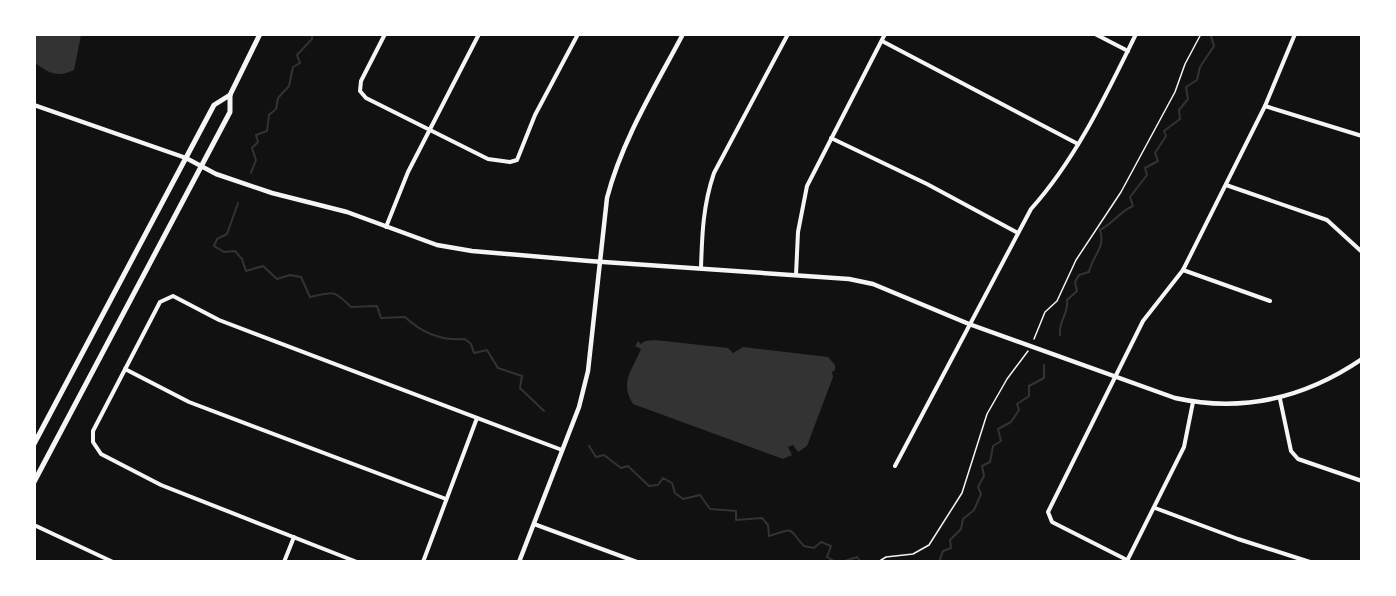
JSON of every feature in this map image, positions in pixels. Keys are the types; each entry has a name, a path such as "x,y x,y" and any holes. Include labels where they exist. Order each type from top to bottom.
{"main road":[{"path":"34,482 230,112 230,95 260,34"},
{"path":"34,444 214,105 230,95"}],"street":[{"path":"385,34 361,81 360,91 366,98 488,159 510,162 517,160 535,115 578,34"},
{"path":"386,227 428,131 479,34"},
{"path":"519,561 579,407 588,371 607,198 615,170 683,34"},
{"path":"701,268 702,220 714,173 788,34"},
{"path":"796,275 798,232 807,186 885,34"},
{"path":"1095,34 1128,51"},
{"path":"895,466 1030,209 1056,181 1136,34"},
{"path":"1193,402 1184,447 1127,561 1052,522 1048,513 1118,376 1143,321 1183,270 1265,106 1295,34"},
{"path":"882,41 1078,144"},
{"path":"34,105 186,158 250,186 347,212 436,245 472,251 600,262 849,279 873,284 969,324 1175,398 1193,402 1240,405 1280,399 1322,384 1361,361"},
{"path":"1265,106 1360,136 1362,129"},
{"path":"831,138 927,184 1018,233"},
{"path":"1226,185 1313,214 1339,229 1361,250"},
{"path":"1183,270 1270,301"},
{"path":"357,561 161,485 101,454 93,442 93,431 160,302 173,296 219,320 562,450"},
{"path":"125,369 189,402 446,499"},
{"path":"1280,399 1291,451 1298,459 1362,481"},
{"path":"423,561 477,418"},
{"path":"1155,508 1238,539 1311,561"},
{"path":"533,524 638,561"},
{"path":"34,525 113,561"},
{"path":"284,561 294,537"}],"path":[{"path":"878,561 886,557 913,554 929,545 962,493 987,414 1010,373 1031,346 1045,312 1057,300 1076,260 1126,183 1175,92 1185,64 1201,34"}],"shaded area":[{"path":"35,34 81,35 74,70 58,74 35,63"},
{"path":"655,340 728,348 733,353 743,347 828,357 835,365 835,370 832,372 833,377 807,446 798,452 793,445 788,447 792,455 783,459 633,404 627,389 627,382 641,349 635,346 638,341 641,344"}],"waterway":[{"path":"251,173 256,160 252,148 258,142 256,135 267,131 269,115 276,109 278,98 289,86 293,67 300,63 297,55 312,39 312,34"},
{"path":"1060,335 1067,300 1077,291 1075,282 1079,275 1089,272 1100,247 1100,230 1133,206 1130,197 1147,175 1145,168 1158,161 1155,153 1166,136 1164,131 1180,119 1179,110 1188,99 1186,87 1197,80 1200,67 1214,46 1211,36 1214,34"},
{"path":"238,203 227,234 217,239 214,246 224,252 235,251 242,259 246,271 263,266 277,279 290,275 301,277 310,297 333,293 351,307 377,306 381,318 405,317 433,335 448,339 465,339 471,344 474,353 487,350 498,368 522,376 520,388 544,411"},
{"path":"939,562 943,551 951,548 950,540 961,529 963,519 974,510 981,494 978,487 984,476 982,466 990,462 993,446 1001,441 998,429 1011,422 1019,410 1017,404 1029,396 1029,386 1044,378 1044,365"},
{"path":"589,446 596,457 604,455 621,468 628,466 649,486 658,485 663,478 672,483 675,493 683,499 700,495 710,509 736,511 736,520 762,518 768,525 769,536 788,530 804,546 814,548 821,542 831,546 827,557 836,562"},
{"path":"842,562 857,557 861,562"}]}
